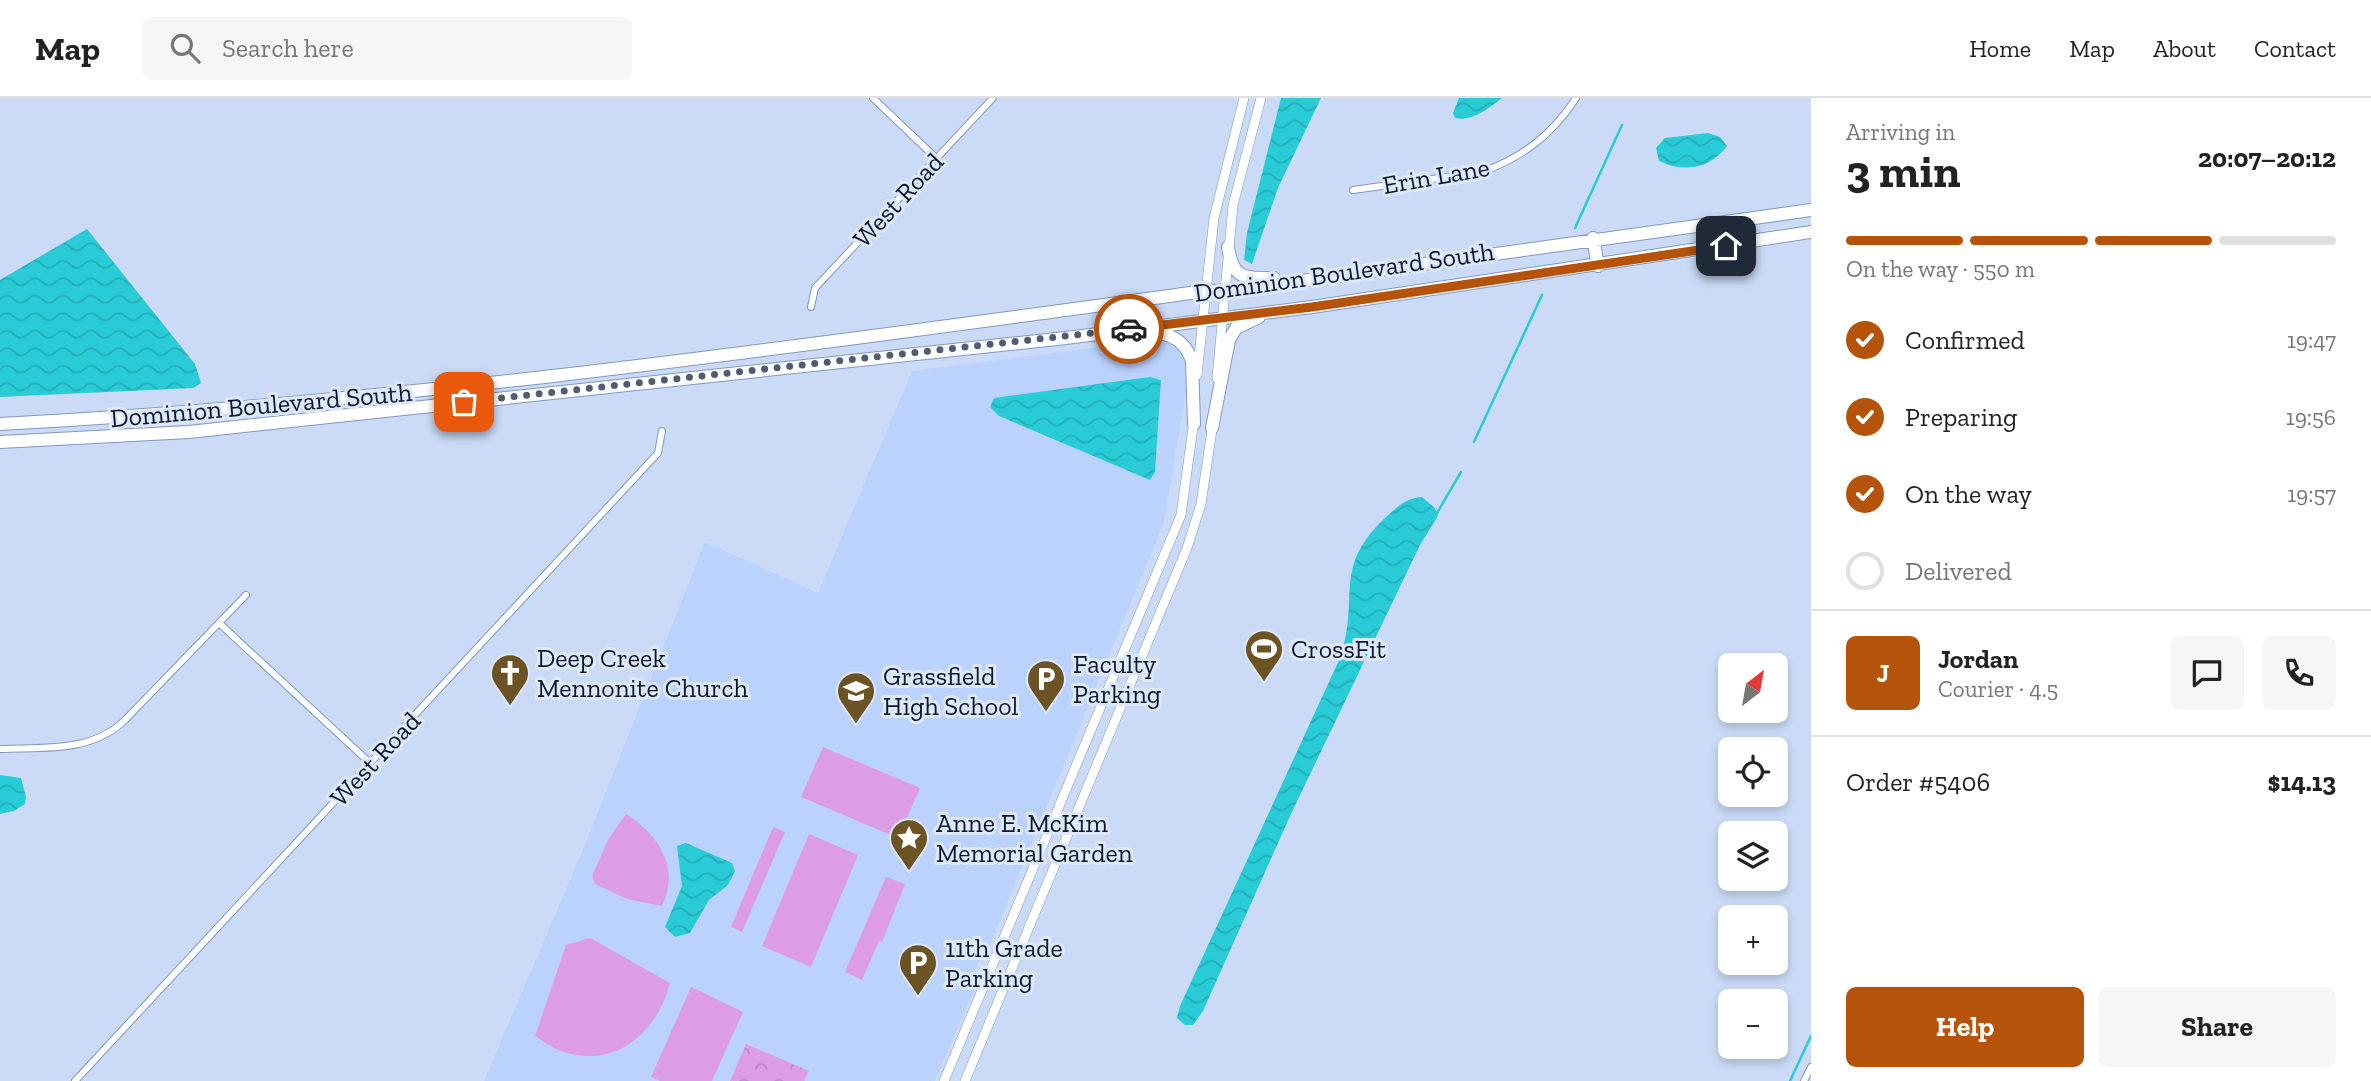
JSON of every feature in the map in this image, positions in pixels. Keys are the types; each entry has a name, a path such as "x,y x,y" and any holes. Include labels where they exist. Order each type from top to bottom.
{"highway":[{"name":"Dominion Boulevard South","path":"0,424 275,405 453,388 1206,291 1223,292 1593,238 1811,210"},
{"name":"Dominion Boulevard South","path":"0,442 189,432 1066,338 1598,266 1811,232"},
{"path":"1593,238 1598,266"},
{"path":"1228,247 1231,265 1248,278 1320,277"},
{"path":"1212,428 1225,354 1236,328 1250,320 1295,309"},
{"path":"902,331 904,355"},
{"path":"1091,334 1115,338 1150,332 1163,333 1183,344 1192,361 1194,424"}],"street":[{"path":"873,98 937,159"},
{"name":"West Road","path":"811,307 815,288 993,98"},
{"path":"944,1081 1176,527 1194,424 1202,319 1214,218 1244,98"},
{"path":"965,1081 1187,548 1201,504 1212,428 1233,205 1261,98"},
{"name":"Erin Lane","path":"1353,190 1482,172 1502,165 1545,137 1576,98"},
{"name":"West Road","path":"75,1081 658,453 662,430"},
{"path":"0,749 79,745 103,738 118,727 246,595"},
{"path":"219,623 370,763"},
{"path":"1804,1081 1811,1067"}],"shaded area":[{"name":"Grassfield High School","path":"1170,338 1186,351 1189,374 1164,522 989,947 970,979 974,990 935,1081 484,1081 580,857 705,542 818,593 912,371"}],"green space":[{"path":"823,747 920,788 898,838 801,797"},
{"path":"626,814 648,831 663,853 669,878 662,906 627,899 595,884 592,876 609,838"},
{"path":"773,827 785,832 742,932 731,927"},
{"path":"809,834 858,855 811,967 762,946"},
{"path":"886,877 905,884 882,942 879,941 862,980 845,972"},
{"path":"590,938 670,983 656,1016 632,1042 601,1055 583,1056 560,1051 535,1036 566,945"},
{"path":"691,987 743,1012 712,1081 660,1081 651,1077"},
{"path":"746,1044 809,1071 804,1081 730,1081"}],"water":[{"path":"1281,98 1321,98 1278,188 1252,264 1244,260 1247,233"},
{"path":"1459,98 1502,98 1480,113 1461,119 1455,118 1453,113"},
{"path":"1708,133 1720,137 1727,146 1713,160 1687,168 1659,161 1656,148 1665,138"},
{"path":"87,229 195,364 201,383 193,388 0,397 0,280"},
{"path":"1150,377 1161,380 1155,472 1150,480 999,416 990,407 994,398"},
{"path":"1422,497 1435,508 1438,516 1420,545 1291,814 1203,1011 1193,1025 1185,1025 1177,1018 1180,1006 1340,658 1346,637 1350,584 1358,553 1368,536 1394,510 1406,501"},
{"path":"0,775 21,778 26,797 25,804 14,811 0,814"},
{"path":"686,843 732,863 735,871 728,885 709,900 690,933 675,937 665,927 682,886 677,846"}],"waterway":[{"path":"1575,228 1622,125"},
{"path":"1474,442 1542,295"},
{"path":"1437,513 1461,472"},
{"path":"1790,1081 1811,1036"}],"way so far":[{"path":"464,402 1129,329"}],"place":[{"name":"CrossFit","path":"1264,683"},
{"name":"Deep Creek Mennonite Church","path":"510,707"},
{"name":"Faculty Parking","path":"1046,713"},
{"name":"Grassfield High School","path":"856,725"},
{"name":"Anne E. McKim Memorial Garden","path":"909,872"},
{"name":"11th Grade Parking","path":"918,997"}],"route":[{"path":"1129,329 1312,307 1726,246"}]}
